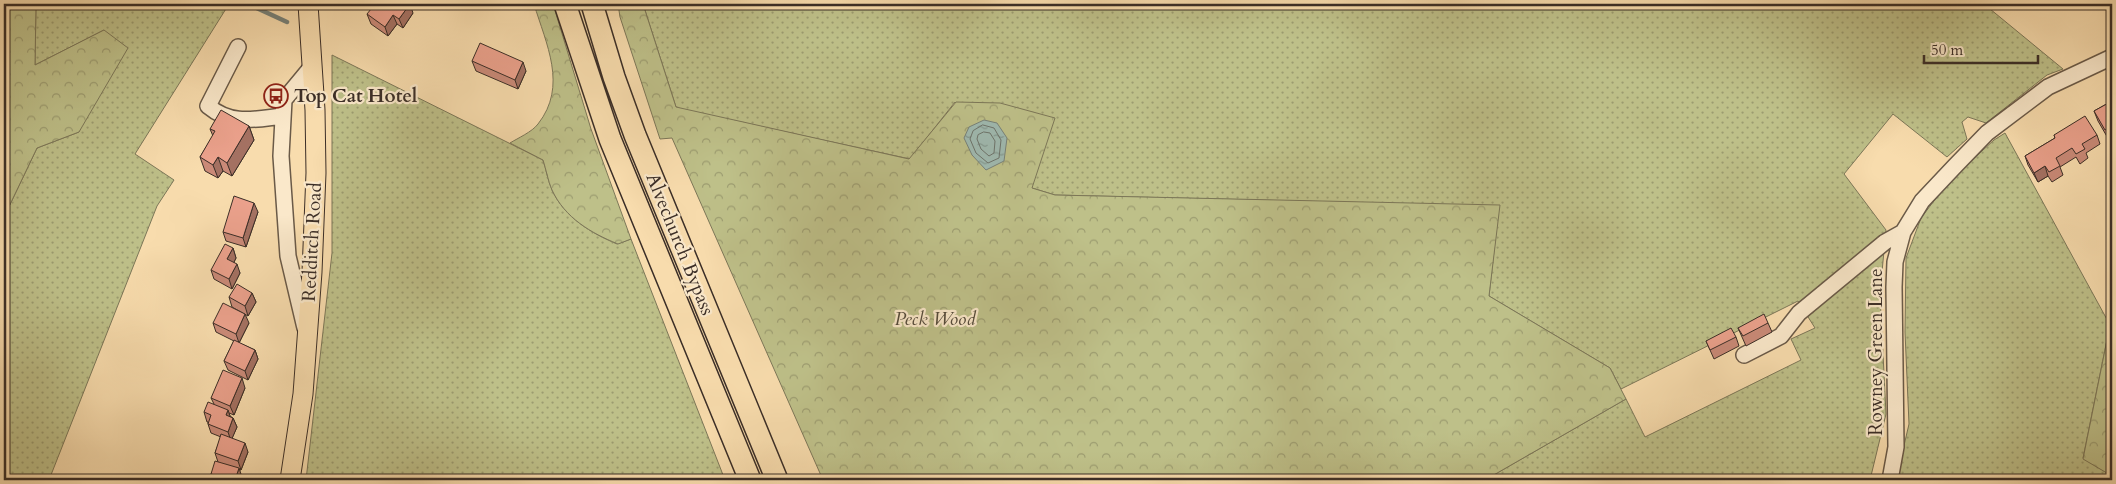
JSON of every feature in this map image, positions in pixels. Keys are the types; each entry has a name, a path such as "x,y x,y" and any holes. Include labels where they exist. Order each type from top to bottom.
{"highway":[{"name":"Alvechurch Bypass","path":"565,4 610,139 750,480"},
{"name":"Alvechurch Bypass","path":"592,4 614,76 635,135 777,480"}],"main road":[{"name":"Redditch Road","path":"290,480 303,394 316,173 313,65 308,4"}],"street":[{"path":"238,47 208,106 220,115 236,119 283,116"},
{"name":"Rowney Green Lane","path":"1890,480 1896,447 1895,262 1902,232 1922,201 1987,133 2048,87 2112,57"},
{"path":"306,337 288,256 281,156 284,100 313,65"},
{"path":"1744,355 1781,336 1799,313 1885,242 1902,232"}],"green space":[{"path":"4,4 36,4 35,65 104,30 128,48 79,132 37,148 4,217"},
{"path":"36,4 229,4 135,154 174,180 157,206 49,480 4,480 4,217 37,148 79,132 104,30 35,65"},
{"path":"534,4 553,4 591,129 631,239 618,244 598,235 571,216 557,200 552,190 543,160 510,143 529,132 538,124 547,110 552,95 552,65"},
{"name":"Peck Wood","path":"618,4 643,4 676,107 909,159 956,102 1000,103 1055,118 1032,188 1055,195 1500,205 1489,296 1610,368 1626,399 1485,480 823,480 672,138 660,139 620,17"},
{"path":"643,4 1984,4 2063,69 2047,75 1986,123 1968,117 1962,122 1967,139 1947,157 1893,114 1844,174 1886,230 1880,293 1886,414 1870,480 1485,480 1626,399 1645,437 1801,360 1791,339 1815,328 1798,301 1621,389 1610,368 1489,296 1499,206 1055,195 1032,188 955,102 910,159 685,110 676,107"},
{"path":"332,55 543,160 549,183 557,200 571,216 588,229 617,244 631,239 725,480 306,480 332,253"},
{"path":"2005,133 2110,325 2083,458 2112,476 2112,480 1896,480 1909,424 1905,332 1906,258 1921,218 1949,181 1994,140"},
{"path":"2112,323 2112,476 2083,459 2110,325"}],"water":[{"path":"984,120 997,123 1007,138 1004,161 986,170 972,155 964,138 969,127"}],"building":[{"path":"375,4 410,4 399,19 393,15 385,27 367,14"},
{"path":"480,43 523,62 515,80 472,61"},
{"path":"2112,101 2112,126 2105,130 2094,111"},
{"path":"221,110 249,126 227,163 218,157 213,165 200,157 215,131 210,129"},
{"path":"2085,116 2097,135 2082,144 2085,149 2076,154 2072,148 2056,158 2060,166 2049,172 2045,166 2034,173 2025,156 2055,138 2054,135"},
{"path":"234,196 254,203 243,238 223,232"},
{"path":"225,244 233,248 227,259 237,264 229,279 211,270"},
{"path":"237,284 252,293 245,306 229,297"},
{"path":"223,303 245,314 236,334 213,323"},
{"path":"1764,314 1768,323 1743,336 1738,328"},
{"path":"1731,328 1736,337 1710,350 1706,341"},
{"path":"234,340 255,350 245,371 224,361"},
{"path":"223,370 242,378 230,406 211,398"},
{"path":"208,402 228,410 226,415 233,418 228,432 208,424 211,415 204,412"},
{"path":"221,434 245,443 238,461 215,453"},
{"path":"215,461 239,468 235,480 218,480 219,476 211,474"}],"waterway":[{"path":"248,4 287,22"}],"place":[{"name":"Top Cat Hotel","path":"276,96"}]}
